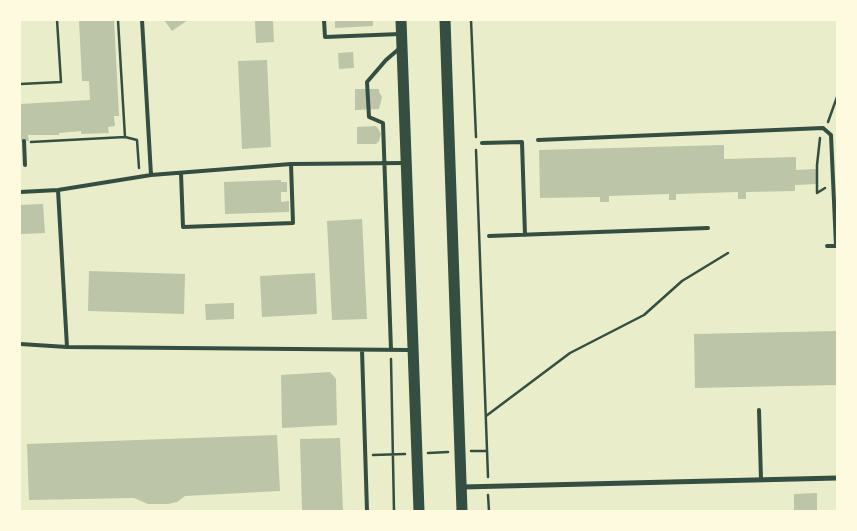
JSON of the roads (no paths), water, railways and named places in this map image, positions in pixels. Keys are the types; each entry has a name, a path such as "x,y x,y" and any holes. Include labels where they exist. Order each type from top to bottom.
{"main road":[{"path":"401,20 419,511"},
{"path":"444,20 462,511"}],"street":[{"path":"462,487 837,478"}],"lane":[{"path":"142,20 151,175"},
{"path":"324,20 325,37 402,34"},
{"path":"391,350 383,123 370,117 367,82 386,60 402,46"},
{"path":"538,140 823,128 831,135 837,246 827,246"},
{"path":"24,142 26,165"},
{"path":"482,143 522,142 525,234"},
{"path":"20,192 58,190 151,175 291,164 406,163"},
{"path":"180,173 183,227 293,223 291,164"},
{"path":"58,190 67,347"},
{"path":"489,236 708,228"},
{"path":"20,344 67,347 413,350"},
{"path":"362,350 367,511"},
{"path":"759,410 761,480"}]}
